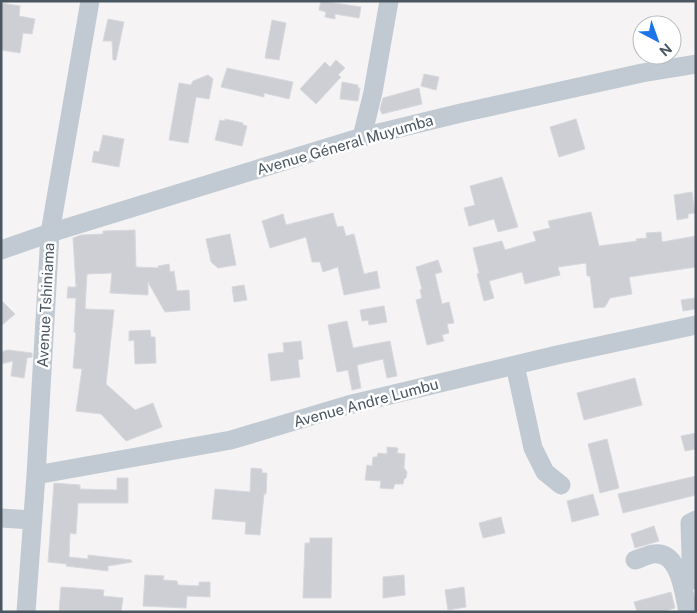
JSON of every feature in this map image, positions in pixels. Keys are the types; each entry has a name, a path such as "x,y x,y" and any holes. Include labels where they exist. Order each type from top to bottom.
{"street":[{"name":"Avenue Tshiniama","path":"26,612 50,233 90,1"},
{"path":"362,137 373,92 389,1"},
{"name":"Avenue Géneral Muyumba","path":"1,250 50,233 362,137 480,108 642,73 696,64"},
{"name":"Avenue Andre Lumbu","path":"36,475 231,440 348,405 515,365 696,325"},
{"path":"515,365 533,448 545,472 560,486"},
{"path":"1,518 33,520"},
{"path":"696,520 690,523 691,556 696,580"},
{"path":"634,560 655,553 667,557 677,566 688,612"}],"building":[{"path":"321,1 361,7 359,18 335,14 335,19 325,17 326,12 319,10"},
{"path":"1,3 20,6 19,16 35,19 32,34 23,33 20,53 1,50"},
{"path":"108,19 124,22 116,60 113,60 112,41 103,41"},
{"path":"272,20 286,23 279,60 265,58"},
{"path":"336,60 345,68 338,75 341,77 316,104 300,89 325,62 330,67"},
{"path":"227,68 293,82 289,99 264,93 264,97 221,87"},
{"path":"424,74 439,77 436,90 421,86"},
{"path":"208,75 213,79 209,99 196,97 188,143 169,140 179,83 191,85 193,81"},
{"path":"342,82 358,85 358,88 360,88 358,101 340,99"},
{"path":"419,88 422,104 382,114 380,109 383,98"},
{"path":"225,119 243,123 243,125 247,126 242,146 215,140 220,120 225,121"},
{"path":"576,119 585,149 559,157 550,127"},
{"path":"103,135 124,139 119,167 92,162 94,151 99,152"},
{"path":"502,177 518,227 498,232 494,219 469,226 464,208 475,205 470,186"},
{"path":"692,192 695,213 688,214 688,218 677,220 674,195"},
{"path":"591,212 599,246 637,241 636,239 647,238 646,233 661,232 662,242 696,236 696,267 629,277 632,294 610,298 605,307 594,308 590,276 587,276 586,263 558,267 560,275 525,284 522,272 489,281 494,298 484,301 473,248 502,241 505,250 536,241 533,232 550,228 548,221"},
{"path":"333,213 337,227 343,226 346,236 354,234 364,274 377,271 380,288 344,295 338,267 323,272 320,262 312,262 306,237 270,248 262,221 283,214 286,225"},
{"path":"135,230 136,267 159,268 158,266 169,264 170,272 174,271 177,291 189,290 190,310 165,312 148,282 148,295 110,293 112,273 87,274 85,309 114,310 106,384 135,410 153,403 162,427 126,441 101,414 76,411 82,369 73,368 76,298 67,298 68,287 76,287 73,238 81,235 103,234 103,231"},
{"path":"230,234 236,265 218,268 211,262 206,239"},
{"path":"438,260 442,272 435,274 442,304 449,302 454,323 447,324 449,333 442,335 444,341 427,345 416,300 422,298 420,290 422,289 416,267"},
{"path":"244,285 247,300 234,302 232,287"},
{"path":"695,298 696,309 683,311 681,300"},
{"path":"1,300 15,314 1,326"},
{"path":"384,306 387,322 369,325 368,320 362,321 360,310"},
{"path":"347,321 353,348 390,341 397,376 387,378 383,359 357,365 361,388 352,390 348,370 337,372 328,325"},
{"path":"150,330 151,337 155,337 156,363 135,364 134,340 129,341 129,331"},
{"path":"301,341 303,359 298,360 300,377 271,381 268,354 284,352 283,343"},
{"path":"8,350 32,353 32,357 27,358 24,378 11,376 13,361 1,364 1,352"},
{"path":"635,378 642,405 584,420 577,393"},
{"path":"696,433 696,449 685,451 681,436"},
{"path":"607,439 619,488 600,493 588,444"},
{"path":"387,447 398,448 397,453 405,454 404,468 407,472 406,478 403,484 395,484 393,489 380,488 381,481 365,480 367,465 372,466 373,457 377,457 378,453 387,454"},
{"path":"251,468 262,469 262,473 267,473 260,535 245,534 246,522 212,519 215,489 250,492"},
{"path":"696,476 696,495 623,513 618,494"},
{"path":"117,478 128,478 128,503 78,503 76,534 70,533 69,557 88,559 88,555 131,560 132,562 108,566 108,571 48,562 54,483 80,485 80,489 117,490"},
{"path":"593,494 599,515 572,522 567,501"},
{"path":"501,517 505,533 483,538 479,523"},
{"path":"654,526 659,541 635,548 631,534"},
{"path":"310,538 332,538 331,598 303,598 305,543 310,543"},
{"path":"145,575 164,576 163,580 177,581 178,585 199,586 199,582 210,582 210,597 187,596 186,608 143,606"},
{"path":"404,575 405,595 383,598 383,577"},
{"path":"61,587 104,590 103,596 123,598 121,612 59,612"},
{"path":"464,587 466,607 448,610 445,590"},
{"path":"671,592 675,608 662,612 637,612 634,602"}]}
